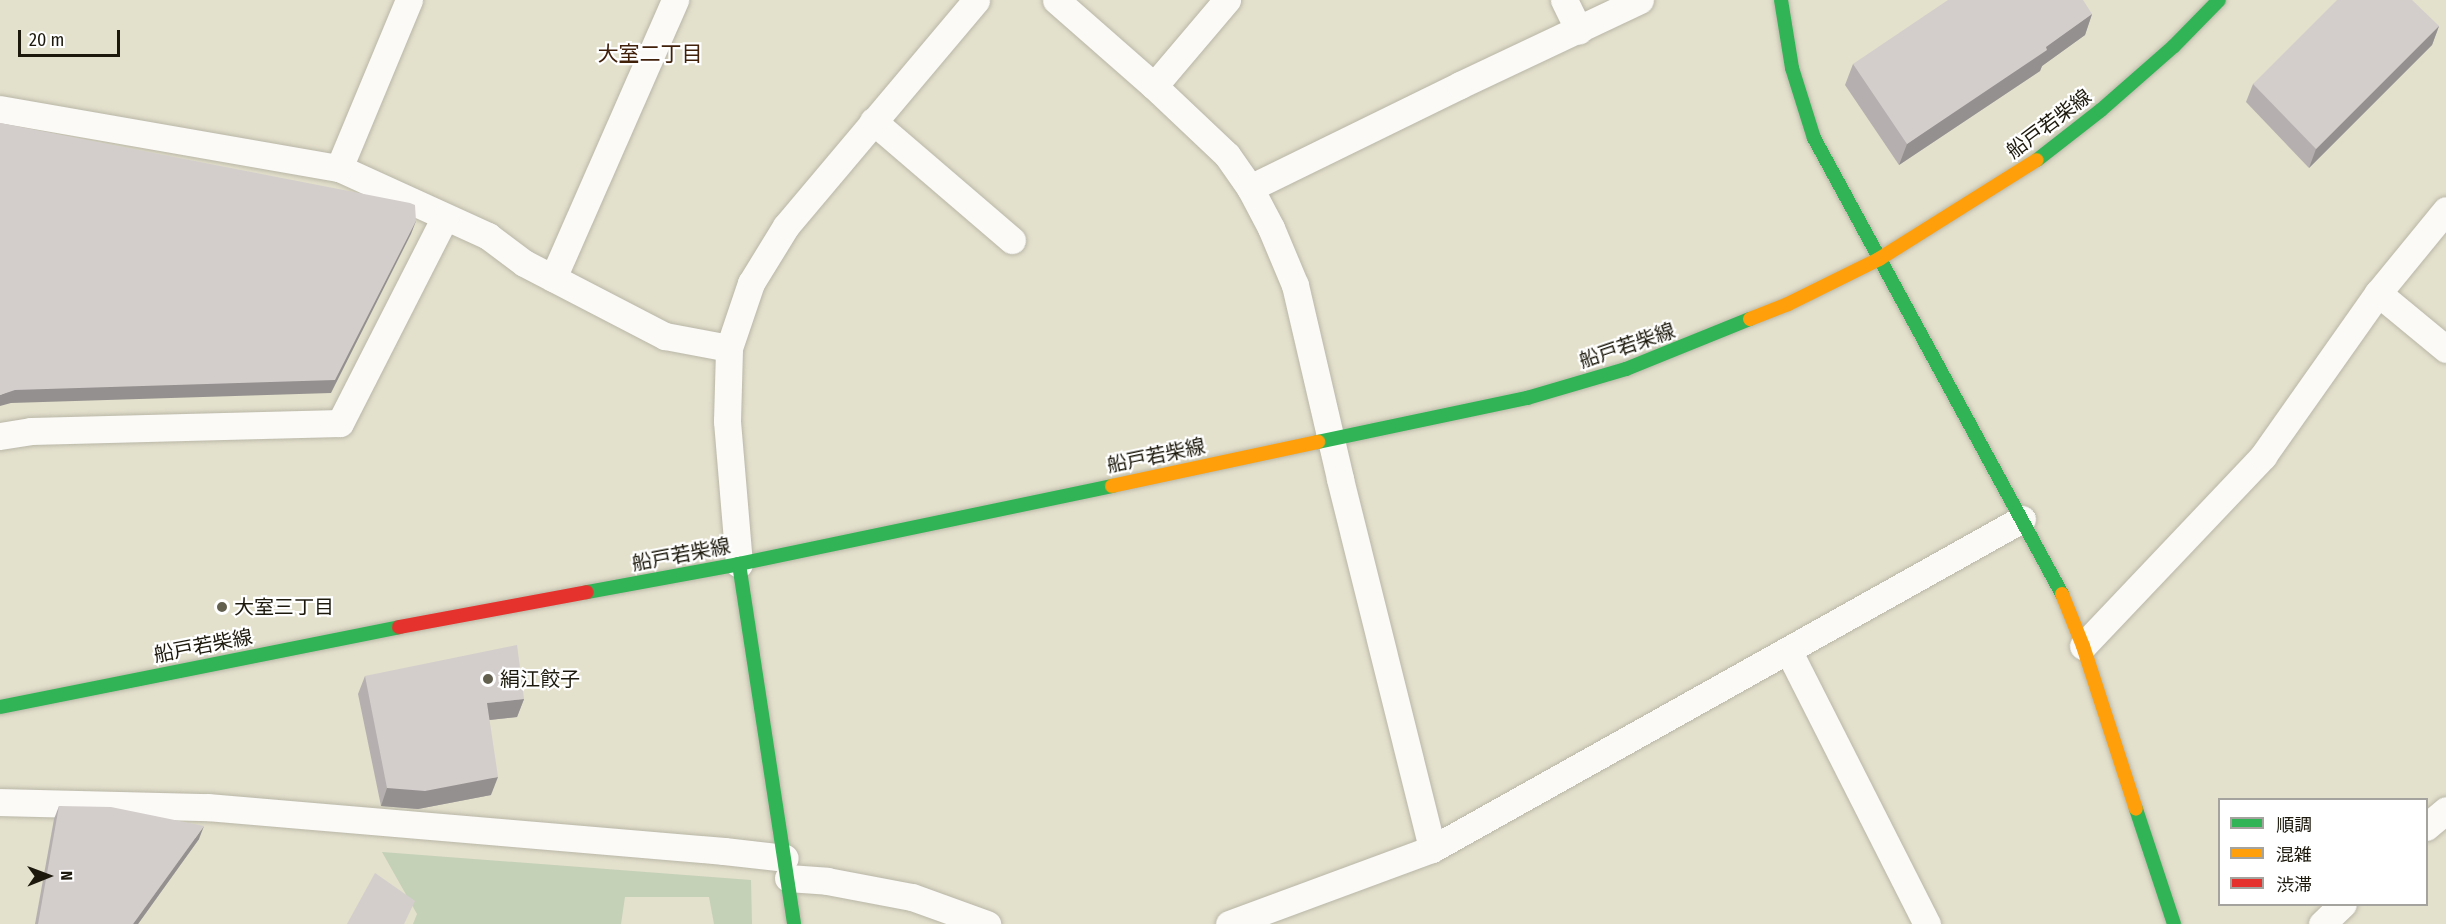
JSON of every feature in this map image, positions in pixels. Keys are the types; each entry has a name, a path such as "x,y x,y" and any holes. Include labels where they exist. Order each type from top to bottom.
{"street":[{"path":"339,168 409,0"},
{"path":"554,278 675,0"},
{"path":"794,924 739,564 727,421 729,348 751,283 786,226 976,0"},
{"path":"1056,0 1154,86 1227,155 1250,188 1271,228 1295,285 1330,440 1432,849"},
{"path":"1154,86 1227,0"},
{"path":"1564,0 1579,31"},
{"path":"1250,188 1640,0"},
{"path":"1781,0 1792,68 1814,138 1847,203 2065,601 2083,646 2174,924"},
{"name":"船戸若柴線","path":"0,707 401,626 739,564 1527,398 1626,369 1778,308 1879,259 1951,216 2040,157 2101,110 2174,46 2219,0"},
{"path":"0,109 339,168 488,236 524,263 665,336 729,348"},
{"path":"873,121 1012,240"},
{"path":"2083,646 2263,456 2378,293 2446,210"},
{"path":"0,436 31,431 340,423 446,218"},
{"path":"2378,293 2446,349"},
{"path":"1229,924 1432,849 1789,652 2022,519"},
{"path":"1789,652 1927,924"},
{"path":"0,802 207,807 724,851 827,881 912,897 987,924"},
{"path":"2428,826 2446,810"},
{"path":"2322,924 2341,906"}],"green space":[{"path":"382,852 751,880 752,924 714,924 709,897 625,897 621,924 413,924 417,914"}],"building":[{"path":"1948,0 2083,0 2092,14 2046,47 2047,50 1907,144 1853,64"},
{"path":"2337,0 2412,0 2439,26 2316,149 2253,84"},
{"path":"0,123 410,203 415,205 416,221 335,380 15,390 0,395"},
{"path":"517,645 524,699 487,703 498,777 425,791 387,788 365,676"},
{"path":"59,806 111,807 204,826 133,924 38,924"},
{"path":"375,873 415,901 404,924 347,924"}],"traffic: fast":[{"path":"1781,0 1792,68 1814,138 2062,594"},
{"path":"2037,160 2101,110 2174,46 2219,0"},
{"path":"1318,442 1527,398 1626,369 1750,319"},
{"path":"587,592 739,564 1112,486"},
{"path":"739,564 794,924"},
{"path":"0,707 399,627"},
{"path":"2136,809 2174,924"}],"traffic: slow":[{"path":"1750,319 1788,304 1879,259 2037,160"},
{"path":"1112,486 1318,442"},
{"path":"2062,594 2083,646 2136,809"}],"traffic: jam":[{"path":"399,627 587,592"}],"place":[{"name":"大室三丁目","path":"222,607"},
{"name":"絹江餃子","path":"488,679"}],"district":[{"name":"大室二丁目","path":"650,54"}]}
